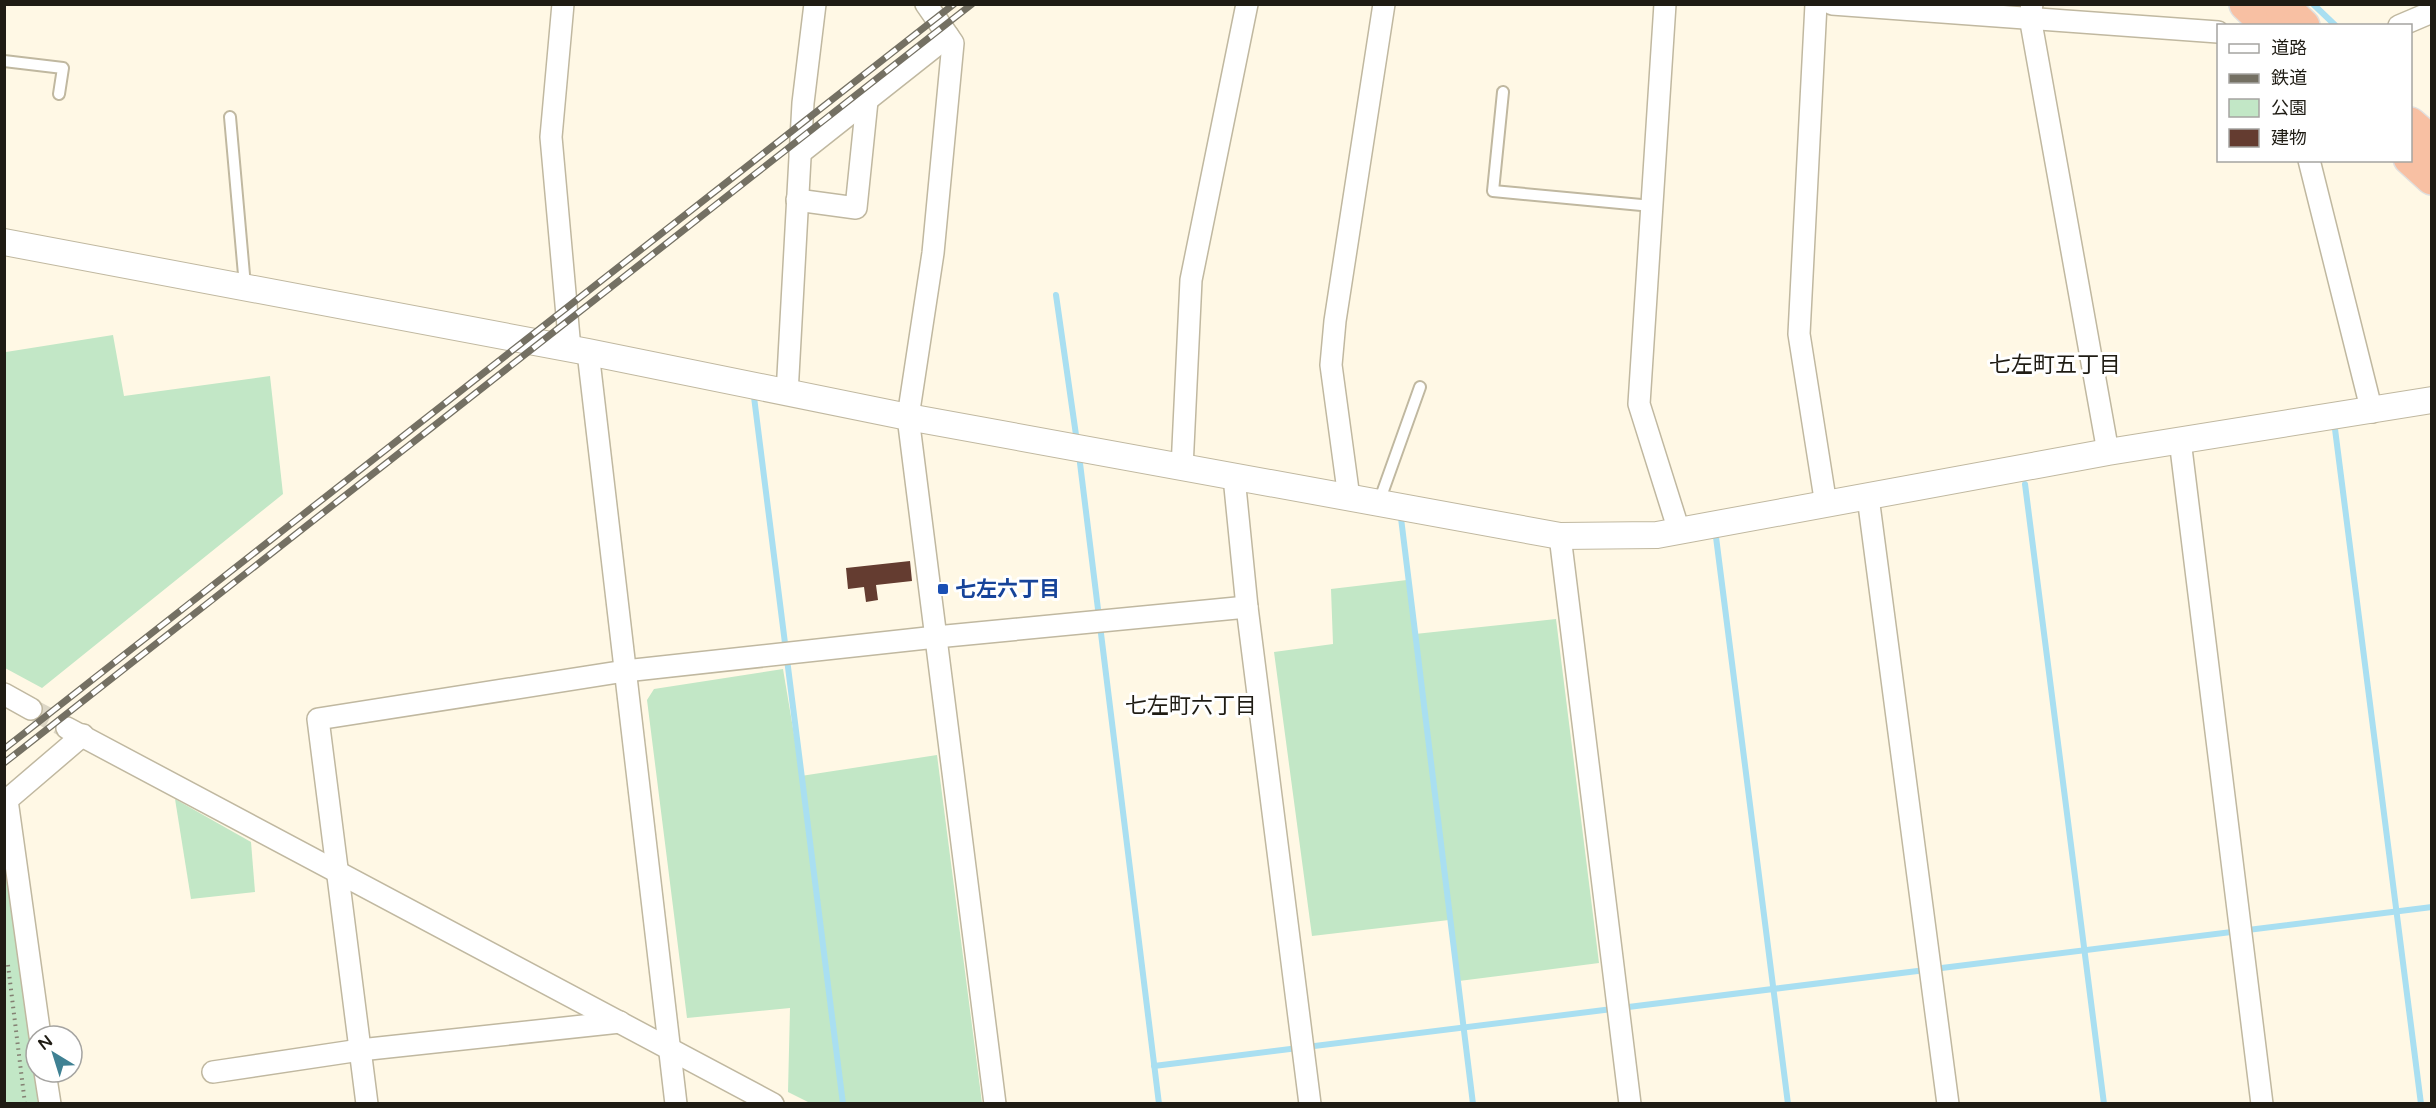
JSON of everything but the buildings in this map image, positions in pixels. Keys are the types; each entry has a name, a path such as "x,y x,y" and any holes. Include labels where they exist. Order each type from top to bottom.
{"highway":[{"path":"2246,4 2267,24"},
{"path":"2280,4 2301,24"},
{"path":"2412,126 2432,143"},
{"path":"2412,160 2432,178"}],"street":[{"path":"563,4 551,137 625,671 676,1104"},
{"path":"787,394 800,153 815,4"},
{"path":"926,4 953,43 933,253 908,417 995,1104"},
{"path":"1182,468 1191,280 1247,4"},
{"path":"1349,498 1331,365 1384,4"},
{"path":"1665,4 1640,404 1679,531"},
{"path":"1816,4 1799,334 1826,505"},
{"path":"1832,4 2031,11 2217,32"},
{"path":"2031,11 2108,452"},
{"path":"2404,24 2432,12"},
{"path":"800,153 948,36"},
{"path":"797,200 855,208 867,100"},
{"path":"2310,162 2372,412"},
{"path":"4,242 245,286 908,417 1560,536 1657,535 2108,452 2372,412 2432,400"},
{"path":"2180,440 2262,1104"},
{"path":"1234,477 1247,607 1310,1104"},
{"path":"1868,497 1948,1104"},
{"path":"1560,536 1630,1104"},
{"path":"368,1104 318,719 625,671 936,637 1247,607"},
{"path":"4,694 31,709"},
{"path":"38,1024 8,829 7,800 75,731 773,1104"},
{"path":"213,1072 360,1050 620,1022"},
{"path":"47,1084 50,1104"}],"lane":[{"path":"4,61 63,68 59,94"},
{"path":"1503,92 1493,190 1652,206"},
{"path":"230,117 245,286"},
{"path":"1379,504 1420,387"}],"path":[{"path":"7,961 25,1104"}],"green space":[{"path":"113,335 124,396 270,376 283,494 42,688 5,668 6,352"},
{"path":"1407,580 1415,634 1556,619 1599,963 1459,981 1449,920 1312,936 1274,652 1333,644 1331,589"},
{"path":"783,669 801,776 937,755 982,1103 810,1103 788,1092 790,1008 687,1018 647,700 654,689"},
{"path":"175,799 251,842 255,892 191,899"},
{"path":"6,845 28,1024 24,1024 24,1084 36,1084 38,1103 5,1104"}],"waterway":[{"path":"2313,4 2334,24"},
{"path":"1056,295 1077,442"},
{"path":"754,397 843,1104"},
{"path":"2335,429 2421,1104"},
{"path":"1079,455 1159,1104"},
{"path":"2025,484 2104,1104"},
{"path":"1401,518 1473,1104"},
{"path":"1716,537 1788,1104"},
{"path":"1154,1066 2432,907"}],"tunnel":[{"path":"31,709 67,728"}],"railway":[{"path":"4,749 954,4"},
{"path":"4,763 972,4"}],"place":[{"name":"七左六丁目","path":"943,589"}],"district":[{"name":"七左町五丁目","path":"2055,364"},
{"name":"七左町六丁目","path":"1191,705"}]}
